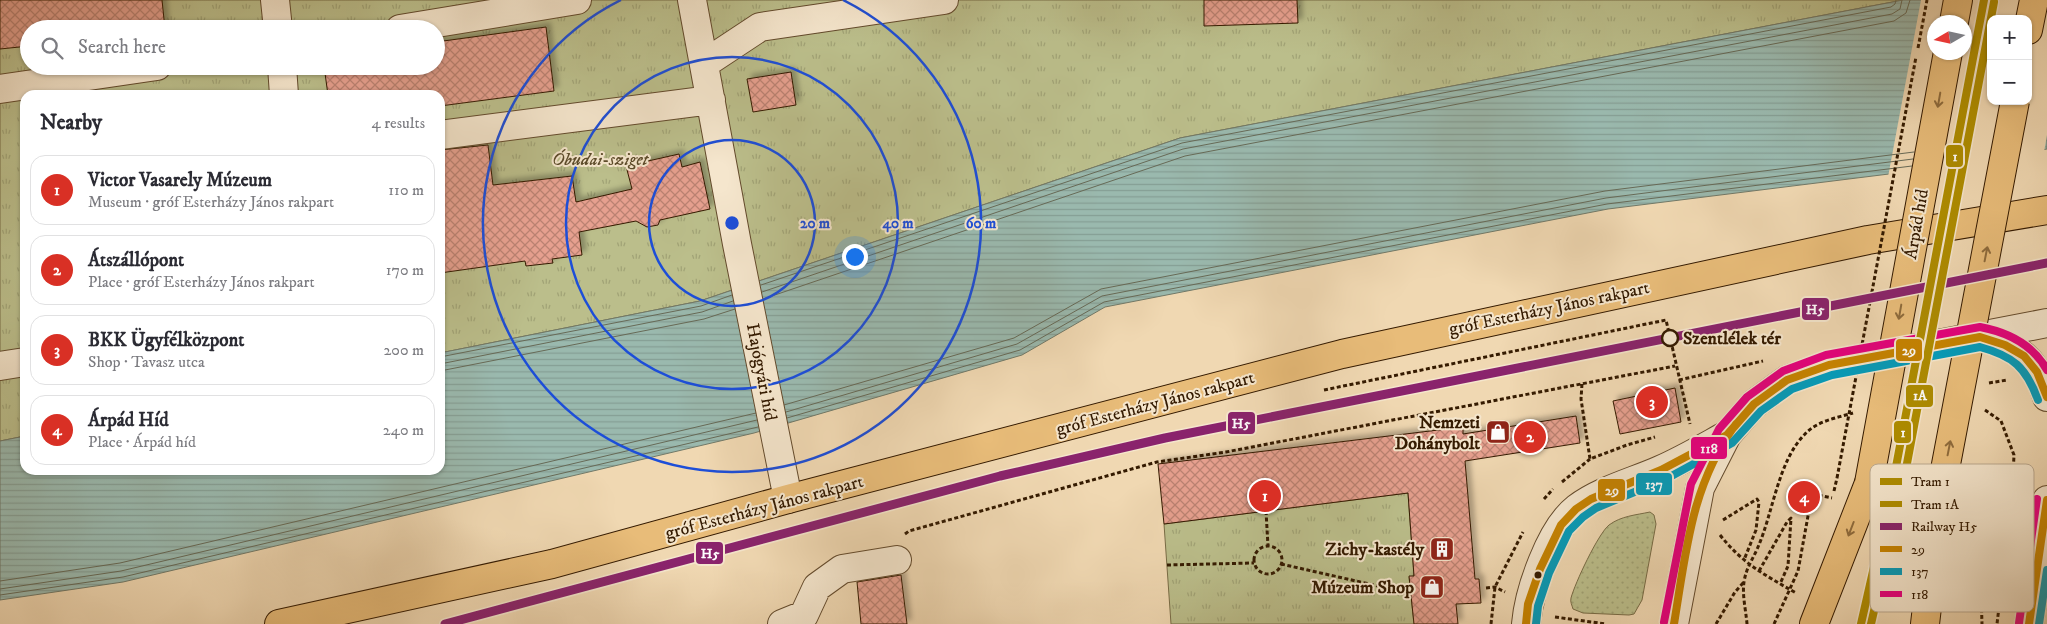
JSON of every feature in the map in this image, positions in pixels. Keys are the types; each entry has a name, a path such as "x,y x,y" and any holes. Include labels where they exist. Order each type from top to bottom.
{"main road":[{"path":"1955,15 1958,0"},
{"path":"2031,15 2034,0"},
{"name":"Árpád híd","path":"1872,464 1947,60"},
{"path":"1946,464 2014,105"},
{"name":"gróf Esterházy János rakpart","path":"278,624 544,566 788,499 1357,350 1868,240 2043,211"},
{"name":"Árpád híd","path":"1814,624 1868,483 1870,472"}],"street":[{"path":"275,0 277,20"},
{"path":"445,22 577,0"},
{"name":"Hajógyári híd","path":"692,0 737,244 788,499"},
{"path":"704,64 760,27 944,0"},
{"path":"0,89 96,75"},
{"path":"283,75 284,90"},
{"path":"445,134 711,100"},
{"path":"1674,624 1700,488 1727,435 1754,404 1787,380 1829,366 2047,323"},
{"path":"1980,337 1999,341 2016,348 2029,358 2042,385"},
{"path":"0,366 20,363"},
{"path":"1526,624 1528,604 1540,568 1561,525 1576,509 1591,499 1682,459 1727,435"},
{"path":"2034,590 2047,500"},
{"path":"798,621 817,587 842,569 897,560"}],"path":[{"path":"1837,478 1927,0"},
{"path":"1320,391 1666,320 1679,380 1687,405 1690,427"},
{"path":"1679,380 1766,361"},
{"path":"914,530 1157,462 1226,452 1676,366"},
{"path":"1582,384 1581,399 1590,459 1655,437"},
{"path":"1983,384 2042,385"},
{"path":"1907,398 1936,393"},
{"path":"1978,406 2001,421 2014,455 2014,464"},
{"path":"1747,624 1744,581 1748,565 1758,547 1781,475 1793,451 1804,434 1817,424 1861,410"},
{"path":"1774,624 1798,571 1812,494 1832,498"},
{"path":"1719,524 1757,499 1760,502 1756,530 1744,560"},
{"path":"1266,511 1268,546"},
{"path":"1759,571 1787,522 1792,518 1788,566 1780,584"},
{"path":"1715,528 1734,553 1748,565 1796,593"},
{"path":"1268,546 1278,551 1282,560 1276,572 1267,575 1258,571 1253,558 1258,550 1268,546"},
{"path":"1167,566 1254,563"},
{"path":"1281,564 1387,588 1411,591"},
{"path":"1716,624 1735,592 1744,581"},
{"path":"1486,588 1495,587"},
{"path":"1558,619 1606,624"}],"green space":[{"name":"Óbudai-sziget","path":"0,0 1903,0 1180,138 700,301 445,352 445,90 20,90 20,437 0,441"},
{"path":"1408,493 1414,576 1409,577 1414,624 1171,624 1164,524"},
{"path":"1650,512 1654,515 1656,524 1642,600 1634,614 1583,613 1573,609 1571,599 1573,591 1587,559 1604,530 1618,520"}],"water":[{"path":"1903,0 2047,0 2047,149 1905,172 1608,209 1105,307 1022,355 754,433 123,582 0,600 0,441 20,437 20,475 445,475 445,352 700,301 1180,138"}],"pier":[{"path":"1921,0 2047,0 2047,135 2044,152 1888,177"}],"building":[{"path":"0,0 162,0 164,20 20,20 20,47 0,49"},
{"path":"1204,0 1297,0 1298,23 1204,26"},
{"path":"546,27 554,91 445,105 445,90 327,90 325,75 445,75 445,41"},
{"path":"791,72 796,105 753,112 747,79"},
{"path":"488,145 493,185 572,176 576,202 632,189 626,166 679,154 682,167 700,162 710,209 660,220 658,225 647,227 636,221 579,232 582,255 552,259 553,263 526,266 525,261 445,272 445,149"},
{"path":"1675,388 1681,422 1620,434 1613,401"},
{"name":"Zichy-kastély","path":"1576,416 1580,443 1465,461 1475,579 1479,579 1481,603 1456,604 1458,624 1414,624 1409,576 1414,576 1408,493 1164,524 1158,464 1463,427 1463,434"},
{"path":"901,575 907,624 861,624 857,582"}],"tram line":[{"name":"1","path":"1897,464 1984,0"},
{"name":"1A","path":"1907,464 1994,2"},
{"name":"1","path":"1861,624 1870,585"},
{"name":"1A","path":"1871,624 1874,612"}],"rail line":[{"name":"H5","path":"445,624 1000,476 1165,438 2047,263"}],"transit line":[{"name":"118","path":"1664,622 1691,484 1719,429 1747,397 1783,371 1826,355 1980,327 2000,332 2018,341 2034,353 2047,370"},
{"name":"29","path":"1526,624 1528,604 1540,569 1561,525 1576,509 1591,499 1661,470 1727,435 1754,404 1787,380 1829,365 1980,337 2005,345 2024,356 2037,372 2047,397"},
{"name":"137","path":"1536,624 1538,606 1549,573 1569,531 1583,517 1596,508 1666,479 1732,443 1761,411 1792,389 1832,375 1980,347 2001,354 2017,364 2029,379 2038,400"},
{"name":"29","path":"1674,624 1687,545 1700,495 1721,447 1736,424"},
{"name":"118","path":"2034,520 2037,499"},
{"name":"29","path":"2034,590 2047,500"},
{"name":"137","path":"2039,624 2047,570"},
{"name":"118","path":"2019,623 2021,612"},
{"name":"29","path":"2029,624 2031,612"}],"place":[{"name":"Szentlélek tér","path":"1670,338"},
{"name":"BKK Ügyfélközpont","path":"1652,402"},
{"name":"Nemzeti Dohánybolt","path":"1498,432"},
{"name":"Átszállópont","path":"1530,437"},
{"name":"Victor Vasarely Múzeum","path":"1265,496"},
{"name":"Árpád Híd","path":"1804,497"},
{"name":"Zichy-kastély","path":"1442,549"},
{"name":"Múzeum Shop","path":"1432,587"}]}
